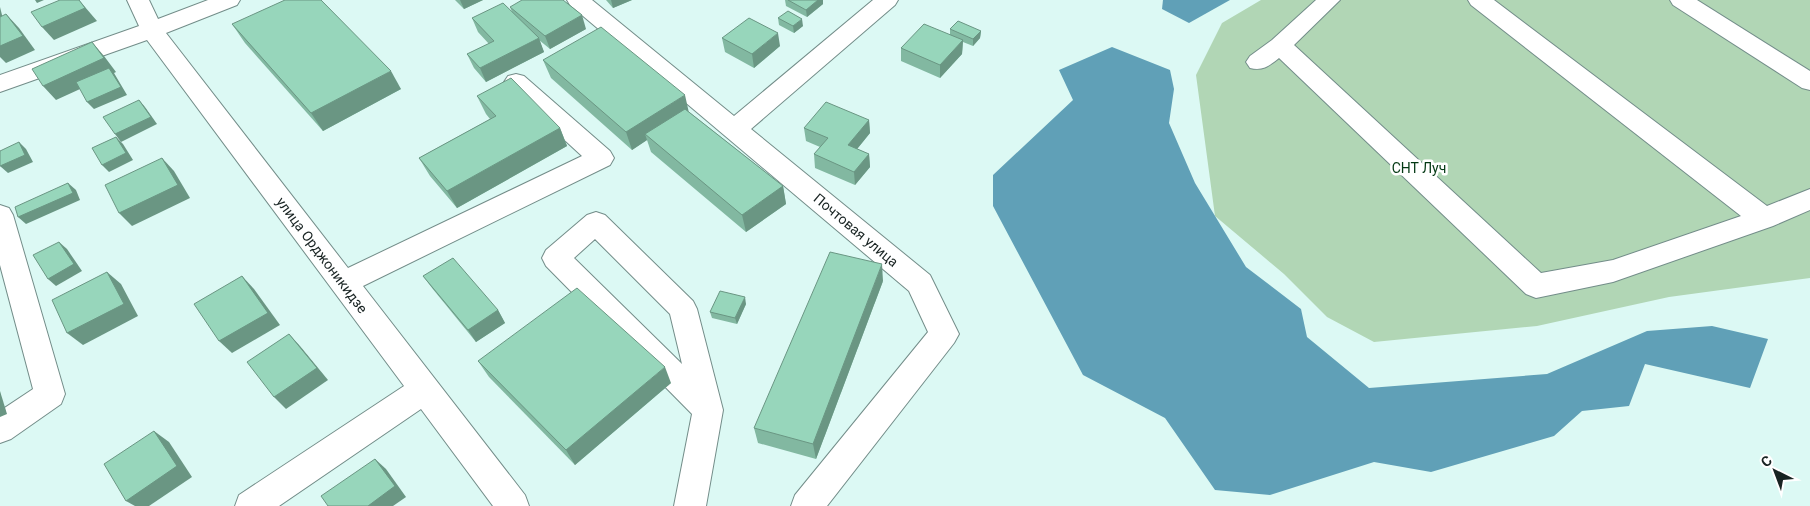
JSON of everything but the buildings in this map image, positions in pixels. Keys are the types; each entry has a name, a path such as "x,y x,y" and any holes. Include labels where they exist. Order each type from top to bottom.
{"street":[{"name":"улица Орджоникидзе","path":"138,0 152,30 513,506"},
{"path":"0,84 152,30 229,0"},
{"name":"Почтовая улица","path":"578,0 920,283 944,334 807,506"},
{"path":"735,129 887,0"},
{"path":"1258,62 1280,45 1329,0"},
{"path":"1479,0 1764,219"},
{"path":"1681,0 1810,82"},
{"path":"1280,45 1536,286 1613,271 1764,219 1810,199"},
{"path":"343,283 601,158 516,82"},
{"path":"0,215 50,394 0,429"},
{"path":"690,506 708,410 683,309 596,222 556,258 708,410"},
{"path":"251,506 424,390"}],"green space":[{"name":"СНТ Луч","path":"1261,0 1810,0 1810,278 1669,297 1537,326 1374,342 1327,317 1284,274 1215,216 1196,75 1222,23"}],"water":[{"path":"1163,0 1230,0 1189,23 1162,9"},
{"path":"1112,47 1170,70 1174,89 1169,123 1195,183 1246,267 1301,309 1307,337 1369,388 1547,374 1647,331 1712,326 1768,339 1750,388 1645,364 1629,406 1582,411 1554,436 1431,472 1374,462 1270,495 1215,490 1165,418 1083,375 993,206 993,175 1073,100 1059,70"}]}
